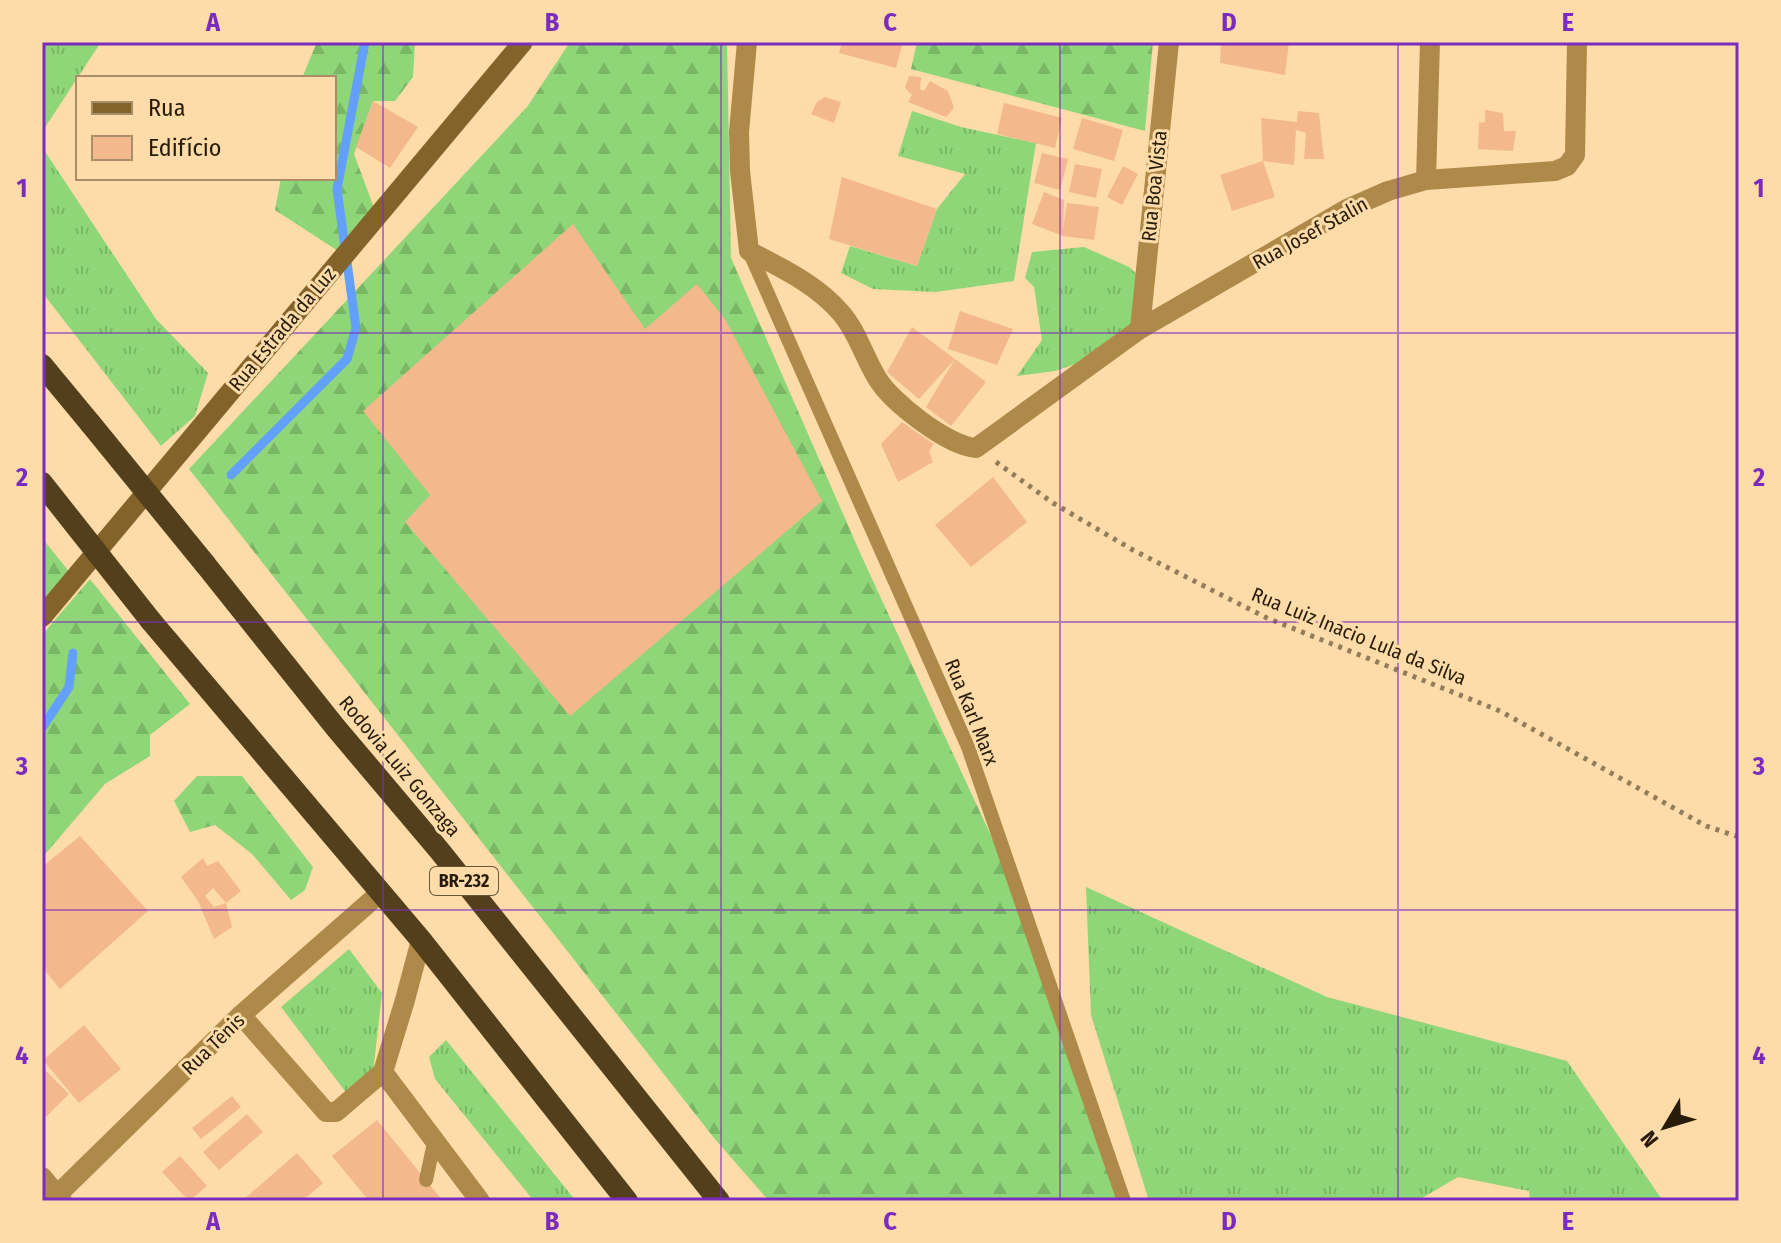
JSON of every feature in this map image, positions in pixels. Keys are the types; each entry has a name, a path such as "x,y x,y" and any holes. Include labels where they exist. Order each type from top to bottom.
{"highway":[{"name":"Rodovia Luiz Gonzaga","path":"42,365 336,728 439,850 719,1201"},
{"path":"42,483 151,621 421,940 627,1201"}],"main road":[{"name":"Rua Estrada da Luz","path":"42,617 523,42"}],"street":[{"path":"747,42 739,132 749,251 809,283 829,299 852,327 879,382 894,398 956,444 976,448"},
{"name":"Rua Boa Vista","path":"1140,329 1169,42"},
{"path":"1426,180 1430,42"},
{"name":"Rua Josef Stalin","path":"976,448 1140,329 1347,209 1388,191 1426,180 1555,171 1567,166 1575,155 1577,42"},
{"name":"Rua Tênis","path":"57,1199 241,1015 380,893"},
{"path":"241,1015 326,1112 336,1112 383,1072 421,940"},
{"path":"383,1072 480,1201"},
{"path":"42,1177 57,1199"}],"lane":[{"name":"Rua Karl Marx","path":"749,251 968,747 1124,1201"},
{"path":"426,1180 434,1143"}],"path":[{"name":"Rua Luiz Inacio Lula da Silva","path":"976,448 1053,503 1133,550 1267,618 1500,711 1706,826 1739,837"}],"green space":[{"path":"42,42 101,42 76,76 42,132"},
{"path":"317,42 415,42 413,77 395,101 373,101 354,154 374,208 338,251 275,210 281,180 336,180 336,76 303,76"},
{"path":"570,42 727,42 731,258 861,555 1022,903 1131,1201 769,1201 714,1138 189,469 527,107"},
{"path":"917,42 1153,42 1145,131 911,69"},
{"path":"912,111 961,127 1036,143 1014,281 936,292 873,289 841,273 850,246 917,266 937,209 965,174 898,156"},
{"path":"42,147 156,319 208,373 195,416 161,446 42,292"},
{"path":"1084,247 1129,267 1139,276 1131,327 1078,363 1055,371 1017,376 1042,340 1034,287 1025,278 1032,252"},
{"path":"42,538 71,574 42,602"},
{"path":"90,579 190,704 150,735 150,756 105,784 42,858 42,635"},
{"path":"197,776 242,776 313,867 305,890 291,900 252,854 215,825 190,832 174,801"},
{"path":"1086,887 1327,997 1567,1061 1663,1201 1530,1201 1529,1191 1458,1177 1417,1201 1149,1201 1091,1015"},
{"path":"349,949 382,993 373,1073 348,1095 281,1007"},
{"path":"446,1040 576,1201 534,1201 435,1079 429,1057"}],"building":[{"path":"842,42 903,42 896,68 839,53"},
{"path":"1221,42 1289,42 1285,75 1220,63"},
{"path":"909,76 921,77 920,89 924,91 930,81 948,91 954,108 946,117 908,102 912,95 905,88"},
{"path":"825,97 841,102 834,123 811,114 817,102"},
{"path":"373,101 418,127 390,168 356,147"},
{"path":"1004,103 1062,118 1055,148 997,134"},
{"path":"1485,110 1503,113 1504,131 1516,131 1513,151 1478,149 1479,123 1485,122"},
{"path":"1298,111 1319,113 1324,159 1304,159 1306,133 1296,130 1294,165 1263,161 1261,118 1297,122"},
{"path":"1082,118 1123,130 1114,161 1073,149"},
{"path":"1042,153 1068,159 1060,190 1034,183"},
{"path":"1263,161 1275,197 1232,211 1220,175"},
{"path":"1075,164 1102,169 1096,198 1069,192"},
{"path":"1123,166 1138,174 1122,205 1107,197"},
{"path":"842,177 937,209 917,266 829,239"},
{"path":"1044,192 1064,200 1063,229 1067,203 1099,207 1094,240 1063,236 1032,224"},
{"path":"573,224 645,329 697,284 725,319 822,501 570,716 405,522 430,495 363,411"},
{"path":"960,311 1013,329 997,365 948,349"},
{"path":"912,327 955,359 919,399 887,372"},
{"path":"955,359 986,382 951,426 926,407"},
{"path":"902,422 934,444 929,451 933,462 898,482 881,444"},
{"path":"993,477 1027,522 971,567 935,525"},
{"path":"80,836 148,911 60,989 42,967 42,867"},
{"path":"203,858 207,866 218,861 241,891 226,903 232,927 214,939 198,901 181,877","holes":["213,888 226,903 214,907 205,896"]},
{"path":"84,1025 121,1069 79,1103 43,1060"},
{"path":"42,1067 69,1094 42,1121"},
{"path":"232,1096 241,1107 201,1139 192,1128"},
{"path":"247,1114 263,1132 219,1170 203,1152"},
{"path":"377,1120 443,1201 369,1201 332,1156"},
{"path":"297,1153 323,1183 302,1201 242,1201"},
{"path":"180,1156 207,1186 189,1201 162,1172"}],"waterway":[{"path":"231,475 347,359 356,328 337,189 365,42"},
{"path":"42,728 69,687 73,653"}]}
